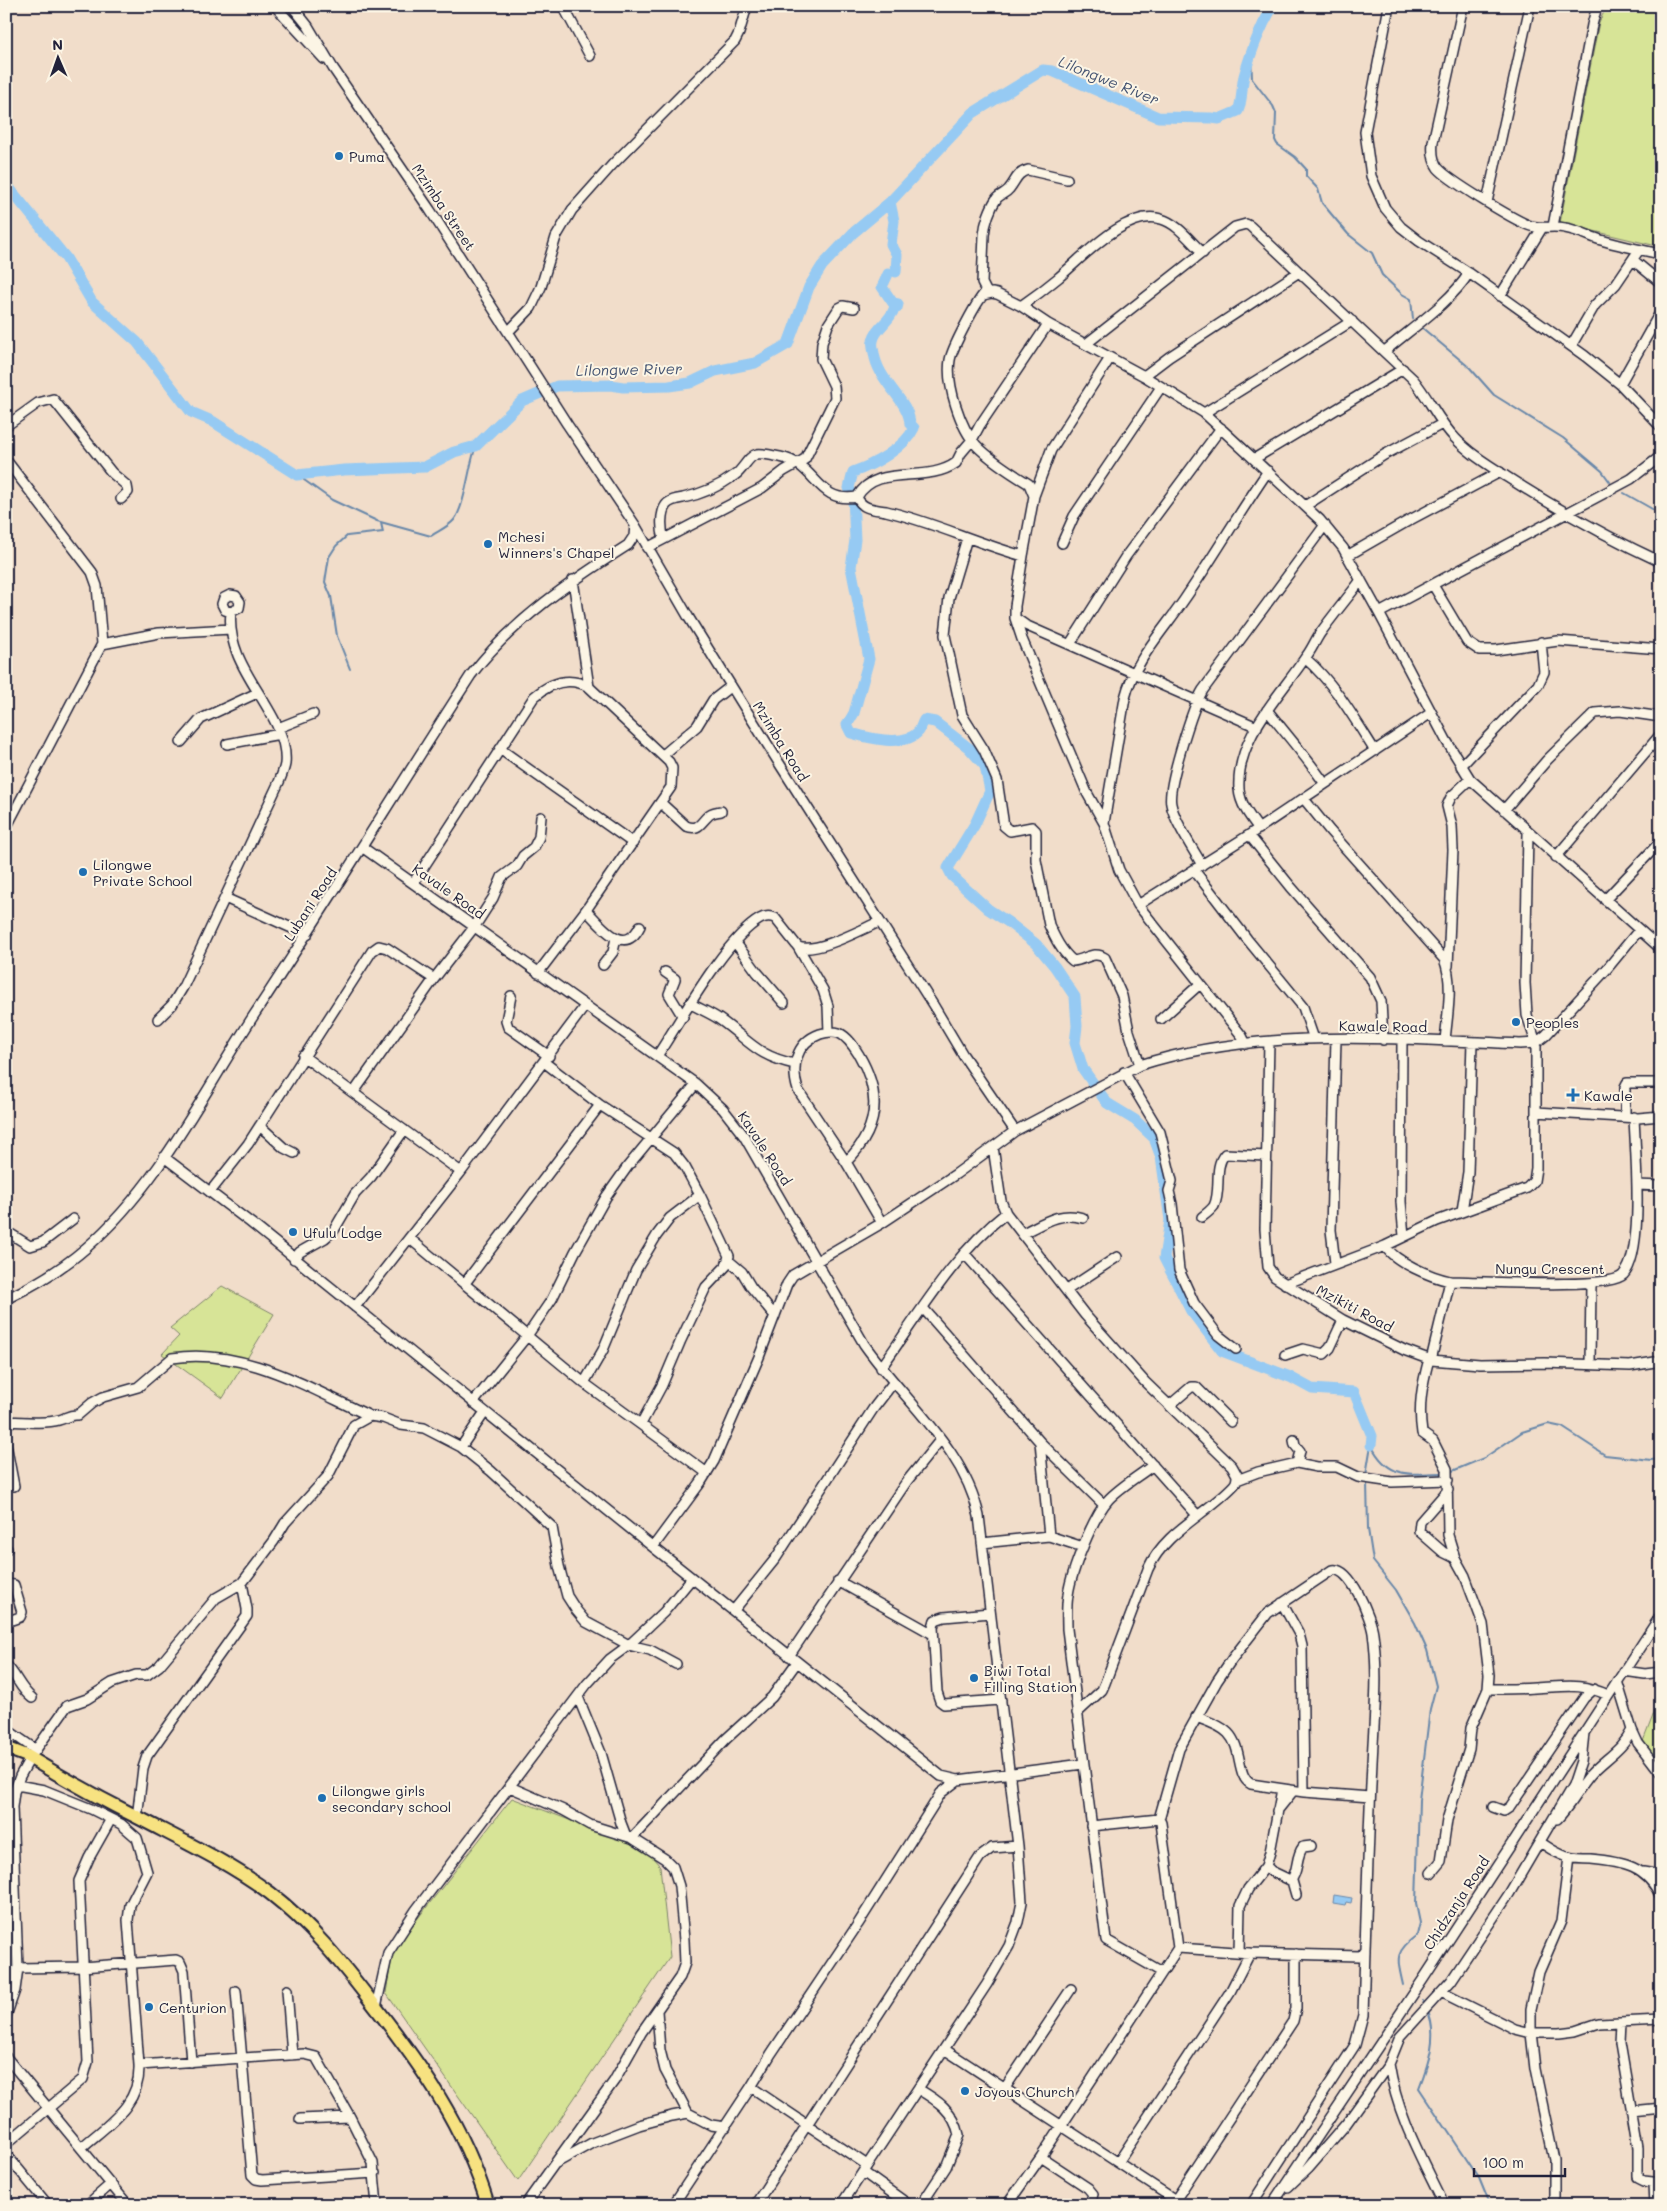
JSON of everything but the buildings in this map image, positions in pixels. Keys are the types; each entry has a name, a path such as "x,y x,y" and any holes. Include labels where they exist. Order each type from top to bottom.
{"highway":[{"path":"6,1741 137,1818 235,1870 270,1893 309,1926 342,1964 409,2049 442,2100 472,2159 488,2205"},
{"path":"6,1748 31,1755"}],"street":[{"name":"Mzimba Street","path":"275,6 333,68"},
{"name":"Mzimba Street","path":"292,6 308,26 333,68 426,204 528,363"},
{"path":"563,6 590,56"},
{"path":"509,331 531,308 541,287 556,237 566,218 613,164 735,41 740,33 747,6"},
{"path":"1389,6 1365,132 1371,176 1385,208 1401,227 1469,272 1620,384 1661,427"},
{"path":"1462,6 1434,135 1432,154 1436,166 1441,172 1519,221 1542,228 1553,226 1567,228 1603,241 1661,254"},
{"path":"1487,202 1530,6"},
{"path":"1553,226 1597,6"},
{"path":"987,293 982,283 984,235 985,228 998,198 1010,188 1016,176 1023,171 1028,170 1066,178"},
{"path":"1021,306 1046,288 1103,239 1142,218 1163,219 1203,252"},
{"path":"1086,344 1234,227 1246,224 1258,232 1403,368 1423,390 1442,424 1466,449 1554,508 1609,538 1661,562"},
{"path":"1500,296 1542,228"},
{"path":"1571,346 1595,305 1616,284 1639,250"},
{"path":"1633,260 1661,283"},
{"path":"1144,376 1169,357 1299,272"},
{"path":"1385,351 1444,300 1463,282 1469,272"},
{"path":"1034,496 1029,484 989,457 972,440 959,416 951,387 950,363 952,353 979,299 987,293 997,294 1021,306 1048,324 1144,376 1204,413 1325,525 1339,542 1361,580 1431,712 1470,779 1528,833 1639,930 1659,943"},
{"path":"647,548 762,488 784,471 800,464 810,452 835,398 834,386 821,359 822,343 828,325 839,308 843,306 854,308"},
{"path":"1620,384 1661,311"},
{"path":"1204,413 1352,320"},
{"path":"664,539 661,528 664,510 671,501 694,496 724,483 739,473 752,456 756,454 781,458 800,464 826,491 844,499 856,497 862,489 880,477 921,475 953,465 972,440 980,425 1048,324"},
{"path":"1110,358 1051,450 1034,496 1022,556 1015,618 1022,639 1087,793 1104,823 1119,870 1138,905 1242,1036 1246,1044"},
{"name":"Mzimba Road","path":"528,363 635,525 731,686 963,1055 1016,1131"},
{"path":"1254,459 1403,368"},
{"path":"1062,543 1074,516 1161,387"},
{"path":"6,426 38,403 53,399 112,473 127,486 128,492 121,499"},
{"path":"1305,506 1384,455 1442,424"},
{"path":"1070,644 1132,548 1221,428"},
{"path":"1379,612 1631,480 1660,458"},
{"path":"6,460 92,572 97,586 102,644 6,828"},
{"path":"1104,823 1125,698 1134,672 1268,471"},
{"path":"1347,556 1408,520 1500,472"},
{"path":"856,497 859,502 869,508 914,518 1022,556"},
{"name":"Lubani Road","path":"6,1299 50,1275 86,1248 132,1200 164,1157 480,664 527,616 573,580 628,544 634,536 635,525"},
{"path":"1314,1039 1304,1007 1247,939 1198,868 1174,813 1170,799 1188,723 1196,700 1325,525"},
{"path":"967,538 949,598 945,624 947,648 962,715 984,750 997,780 1004,826 1010,831 1032,827 1036,831 1036,860 1052,932 1060,946 1073,960 1082,960 1093,954 1100,954 1105,958 1122,996 1128,1031 1140,1065"},
{"path":"573,580 585,673 589,687"},
{"path":"1259,829 1243,805 1239,787 1245,754 1267,710 1320,634 1361,580"},
{"path":"1433,585 1457,627 1472,646 1487,651 1541,642 1577,641 1661,649"},
{"path":"158,1019 172,1005 183,987 283,773 285,764 284,750 279,731 247,677 231,628 231,612"},
{"path":"1015,618 1019,622 1257,727"},
{"path":"102,644 159,633 231,628"},
{"path":"1461,766 1538,685 1544,672 1541,642"},
{"path":"1305,658 1316,668 1346,704 1375,751"},
{"path":"414,882 529,704 541,691 556,683 582,683 589,687 663,755 672,768 673,778 671,787 661,803 586,910 538,972"},
{"path":"663,755 697,726 713,700 731,686"},
{"path":"181,742 206,716 257,693"},
{"path":"1267,710 1292,742 1306,755 1325,784"},
{"path":"1504,810 1547,760 1596,713 1620,711 1661,717"},
{"path":"1138,905 1259,829 1431,712"},
{"path":"227,744 279,731 313,714"},
{"path":"1556,857 1661,734"},
{"path":"500,749 633,843"},
{"path":"1445,1042 1449,985 1448,967 1453,850 1452,826 1447,806 1451,797 1470,779"},
{"path":"1304,799 1330,831 1439,952 1448,967"},
{"path":"661,803 686,826 691,828 700,826 711,813 721,812"},
{"path":"354,1092 434,979 475,926 493,898 502,877 517,866 523,856 534,847 539,838 541,817"},
{"path":"1285,1284 1335,1263 1385,1246 1462,1211 1527,1188 1534,1181 1536,1043 1527,1014 1525,983 1528,833"},
{"path":"1249,835 1370,977 1381,1001 1382,1040"},
{"path":"1605,900 1661,841"},
{"name":"Kavale Road","path":"362,847 414,882 696,1084 728,1116 744,1136 849,1319 881,1368 941,1439 958,1463 972,1490 979,1516 1018,1846 1022,1892 1020,1913 1016,1930 987,1984 841,2205"},
{"path":"225,898 307,935"},
{"path":"586,910 616,938 623,940 632,937 640,926"},
{"path":"657,1056 713,969 735,942 759,919 770,916 778,921 798,947 824,990 828,1006 829,1032"},
{"path":"798,947 810,949 879,922"},
{"path":"1536,1043 1577,1002 1639,930"},
{"path":"603,965 613,952 616,938"},
{"path":"735,942 757,972 784,1003"},
{"path":"210,1192 238,1159 303,1056 375,948 379,946 387,948 434,979"},
{"path":"665,972 675,979 669,994 683,1017"},
{"path":"1161,1019 1200,984"},
{"path":"511,996 506,1022 508,1027 600,1105 650,1139 668,1148 680,1160 728,1250 729,1261 742,1272 756,1294 775,1316"},
{"path":"691,1004 719,1019 754,1048 771,1058 794,1064"},
{"path":"355,1307 585,1006"},
{"path":"846,1162 862,1143 874,1112 876,1101 872,1083 855,1048 844,1036 837,1032 829,1032 808,1041 800,1049 794,1064 795,1081 798,1090 846,1162 882,1223"},
{"name":"Kawale Road","path":"1016,1131 1124,1072 1140,1065 1181,1054 1246,1044 1314,1039 1536,1043"},
{"path":"1335,1263 1331,1230 1336,1039"},
{"path":"1402,1040 1402,1202 1404,1236"},
{"name":"Mzikiti Road","path":"1269,1042 1265,1229 1266,1261 1270,1272 1285,1284 1343,1320 1430,1360 1486,1364 1532,1362 1640,1366 1661,1362"},
{"path":"1462,1211 1468,1172 1472,1042"},
{"path":"303,1056 460,1172"},
{"path":"1124,1072 1160,1132 1163,1142 1172,1180 1168,1191 1172,1204 1178,1270 1194,1303 1218,1335 1236,1350"},
{"name":"Nungu Crescent","path":"1385,1246 1388,1252 1400,1260 1435,1277 1450,1280 1592,1284 1619,1278 1628,1268 1635,1236 1637,1185 1625,1087 1627,1083 1661,1083"},
{"path":"473,1403 527,1336 552,1299 598,1209 628,1166 696,1084"},
{"path":"465,1283 600,1105"},
{"path":"1536,1112 1661,1116"},
{"path":"260,1126 284,1148 294,1153"},
{"path":"294,1259 300,1252 325,1238 334,1230 355,1194 371,1177 404,1130"},
{"path":"652,1547 707,1474 760,1357 789,1279 797,1272 882,1223 1016,1131"},
{"path":"993,1147 1000,1201 1006,1212 1024,1233 1085,1315 1169,1406 1232,1466 1237,1480"},
{"path":"1202,1217 1214,1206 1218,1190 1219,1167 1225,1154 1266,1156"},
{"path":"164,1157 355,1307 652,1547 734,1610 941,1776 958,1780 1083,1764"},
{"path":"1637,1185 1661,1186"},
{"path":"584,1383 602,1350 636,1270 657,1235 670,1218 700,1195"},
{"path":"881,1368 964,1253 984,1230 1006,1212"},
{"path":"1024,1233 1057,1216 1073,1215 1084,1218"},
{"path":"6,1231 30,1246 43,1242 72,1219"},
{"path":"409,1238 584,1383 707,1474"},
{"path":"964,1253 1197,1515"},
{"path":"1067,1290 1118,1257"},
{"path":"640,1424 662,1386 706,1287 729,1261"},
{"path":"1431,1873 1441,1861 1447,1820 1469,1748 1470,1733 1488,1689 1488,1662 1483,1624 1465,1576 1455,1558 1448,1535 1448,1475 1433,1441 1422,1433 1420,1415 1420,1393 1450,1280"},
{"path":"1590,1364 1592,1284"},
{"path":"923,1308 1040,1442 1104,1505"},
{"path":"1285,1355 1304,1348 1324,1354 1330,1348 1343,1320"},
{"path":"6,1422 26,1423 59,1420 68,1415 78,1415 92,1403 103,1397 138,1387 172,1358 222,1358 262,1366 370,1416 383,1418 401,1425 424,1428 461,1447 491,1471 552,1527 567,1596 586,1622 629,1645 650,1650 676,1664"},
{"path":"734,1610 776,1558 873,1409 893,1383"},
{"path":"1169,1406 1191,1387 1196,1387 1231,1422"},
{"path":"461,1447 485,1412"},
{"path":"6,2016 16,1990 18,1968 12,1817 17,1785 31,1755 67,1706 87,1699 112,1683 136,1675 151,1673 216,1598 242,1583 274,1542 285,1523 328,1476 354,1425 370,1416"},
{"path":"789,1656 907,1481 941,1439"},
{"path":"1294,1440 1295,1445 1300,1451 1298,1463"},
{"path":"1040,1442 1049,1536"},
{"path":"6,1444 14,1486"},
{"path":"1077,1713 1096,1696 1106,1683 1148,1569 1156,1554 1197,1515 1235,1484 1237,1480 1258,1472 1298,1463 1316,1467 1337,1467 1358,1477 1396,1482 1448,1475"},
{"path":"1153,1465 1110,1498 1104,1505 1083,1547 1070,1583 1067,1604 1067,1629 1106,1940 1162,1972"},
{"path":"1448,1490 1420,1522 1419,1531 1443,1552 1455,1558"},
{"path":"982,1543 1049,1536 1083,1547"},
{"path":"1007,2205 1041,2157 1178,1948 1159,1819 1179,1749 1217,1681 1249,1635 1268,1613 1332,1570 1339,1569 1352,1583 1373,1631 1375,1682 1362,2023 1355,2045 1251,2205"},
{"path":"376,2007 388,1952 416,1910 578,1697 610,1659 629,1645 664,1612 692,1578"},
{"path":"838,1581 933,1634"},
{"path":"137,1818 143,1768 147,1756 246,1616 247,1609 242,1583"},
{"path":"6,1584 14,1586 22,1612 20,1618 6,1622"},
{"path":"1282,1602 1299,1634 1302,1646 1304,1792"},
{"path":"990,1613 938,1618 934,1623 937,1692 940,1701 948,1705 1001,1700"},
{"name":"Chidzanja Road","path":"1274,2202 1429,1970 1661,1615"},
{"path":"629,1837 726,1739 772,1697 797,1662"},
{"path":"6,1665 13,1672 22,1691 32,1698"},
{"path":"1624,1671 1645,1674 1661,1672"},
{"path":"1617,1681 1632,1730 1643,1749 1661,1773"},
{"path":"1488,1689 1532,1689 1572,1685 1594,1689 1608,1695"},
{"path":"1493,1807 1504,1811 1510,1807 1584,1698 1594,1689"},
{"path":"578,1697 601,1753 621,1823 629,1837"},
{"path":"1196,1717 1220,1727 1233,1739 1238,1748 1243,1776 1246,1781 1259,1786 1293,1791 1370,1798"},
{"path":"6,1729 31,1755"},
{"path":"1274,2202 1334,2139 1389,2064 1400,2037 1441,1992 1509,1894 1550,1826 1578,1773 1585,1730"},
{"path":"1550,1826 1566,1809 1600,1764 1622,1747 1632,1730"},
{"path":"673,2205 858,1924 941,1793 958,1780"},
{"path":"17,1785 44,1790 121,1824 136,1838 147,1867 145,1877 134,1896 129,1912 139,2065 138,2082 130,2102 121,2113 81,2148"},
{"path":"510,1787 563,1810 590,1825 629,1837 658,1853 669,1863 679,1886 684,1963 680,1977 641,2033 614,2081 525,2205"},
{"path":"1239,1952 1240,1906 1248,1889 1266,1866 1282,1789"},
{"path":"1277,1811 1293,1791"},
{"path":"6,2144 83,2079 88,2068 79,1881 89,1858 111,1818"},
{"path":"1091,1826 1159,1819"},
{"path":"1540,1842 1568,1857 1610,1861 1643,1872 1661,1875"},
{"path":"755,2205 980,1857 992,1848 1018,1846"},
{"path":"1290,1880 1294,1876 1299,1852 1303,1847 1311,1846"},
{"path":"1554,2205 1554,2160 1538,2085 1531,2033 1531,2009 1539,1972 1563,1914 1568,1857"},
{"path":"1266,1866 1290,1880 1296,1895"},
{"path":"1643,1872 1656,1886 1661,1898"},
{"path":"1178,1948 1250,1953 1360,1956 1365,1949"},
{"path":"1119,2161 1230,1992 1250,1953"},
{"path":"944,2049 1119,2161 1177,2203 1294,2021 1296,2008 1296,1954"},
{"path":"18,1968 82,1967 172,1960 180,1962 183,1966 191,2062"},
{"path":"1005,2088 1071,1989"},
{"path":"287,1990 292,2055"},
{"path":"236,1991 251,2170 256,2179 375,2174"},
{"path":"1441,1992 1515,2030 1531,2033 1559,2033 1575,2030 1594,2023 1661,2020"},
{"path":"657,2011 660,2050 665,2070 688,2113 711,2125 726,2126"},
{"path":"1621,2022 1620,2043 1638,2149 1638,2177 1657,2182 1655,2205"},
{"path":"139,2065 304,2054 316,2057 350,2117 373,2164 377,2205"},
{"path":"6,2057 128,2205"},
{"path":"1389,2064 1396,2098 1405,2122 1444,2205"},
{"path":"751,2088 808,2125 865,2168 909,2205"},
{"path":"918,2089 946,2108 959,2134 946,2167 921,2205"},
{"path":"1631,2111 1661,2108"},
{"path":"554,2164 592,2143 618,2132 688,2113"},
{"path":"300,2119 350,2117"},
{"path":"6,2154 48,2205"},
{"path":"1041,2157 1088,2188 1093,2194 1090,2205"},
{"path":"87,2205 111,2184"}],"green space":[{"path":"1607,6 1661,6 1661,247 1560,223 1599,22"},
{"path":"222,1286 274,1314 223,1398 162,1354 179,1336 170,1328"},
{"path":"1661,1695 1661,1764 1642,1744"},
{"path":"512,1798 645,1849 660,1866 670,1957 518,2181 386,1993 393,1950"}],"water":[{"path":"1334,1895 1352,1898 1351,1903 1346,1902 1345,1905 1333,1903"}],"waterway":[{"name":"Lilongwe River","path":"6,184 66,258 92,302 137,342 191,412 212,421 297,475 344,470 425,467 454,452 476,446 522,401 557,386 669,386 690,383 715,371 755,363 788,344 809,287 822,266 853,233 890,202 973,113 1043,70 1052,71 1158,117 1219,119 1238,111 1244,76 1250,57 1273,6"},
{"path":"1251,53 1252,79 1273,106 1276,113 1275,140 1277,144 1295,157 1306,169 1306,176 1318,189 1322,203 1348,234 1372,253 1382,275 1402,294 1411,299 1413,319"},
{"path":"890,202 894,221 891,244 897,255 896,272"},
{"path":"888,274 882,287 893,303 898,304 897,308 894,309 874,336 873,348 881,373 905,407 910,424 914,428 910,435 888,455 853,472 849,488 853,497 855,540 851,567 869,659 854,713 847,725 851,733 876,739 896,740 913,736 919,731 924,720 935,722 969,748 985,766 990,791 975,824 948,868 952,876 988,909 1036,944 1055,967 1075,997 1077,1026 1075,1043 1083,1069 1107,1103 1135,1120 1154,1138 1161,1157 1170,1220 1164,1258 1191,1311 1222,1351 1290,1377 1312,1389 1354,1392 1372,1436 1371,1445"},
{"path":"1420,326 1470,368 1494,395 1563,438 1602,471 1610,482"},
{"path":"297,475 332,500 377,521 431,536 449,525 458,514 476,446"},
{"path":"1624,493 1661,514"},
{"path":"350,669 337,636 331,596 325,582 329,557 336,546 347,536 383,532 381,523"},
{"path":"1450,1472 1484,1458 1522,1432 1548,1424 1562,1427 1605,1455 1651,1460 1661,1459"},
{"path":"1371,1445 1378,1457 1393,1470 1411,1474 1445,1473"},
{"path":"1366,1475 1371,1445"},
{"path":"1367,1482 1368,1529 1373,1561 1396,1590 1415,1623 1427,1650 1436,1686 1430,1709 1419,1800 1416,1904 1420,1923 1417,1935 1404,1946 1399,1956 1399,1968 1403,1985"},
{"path":"1423,2001 1425,2006"},
{"path":"1427,2010 1432,2029 1431,2049 1419,2088 1479,2178 1490,2205"}],"place":[{"name":"Puma","path":"339,156"},
{"name":"Mchesi Winners's Chapel","path":"488,544"},
{"name":"Lilongwe Private School","path":"83,872"},
{"name":"Peoples","path":"1516,1022"},
{"name":"Kawale","path":"1573,1095"},
{"name":"Ufulu Lodge","path":"293,1232"},
{"name":"Biwi Total Filling Station","path":"974,1678"},
{"name":"Lilongwe girls secondary school","path":"322,1798"},
{"name":"Centurion","path":"149,2007"},
{"name":"Joyous Church","path":"965,2091"}]}
